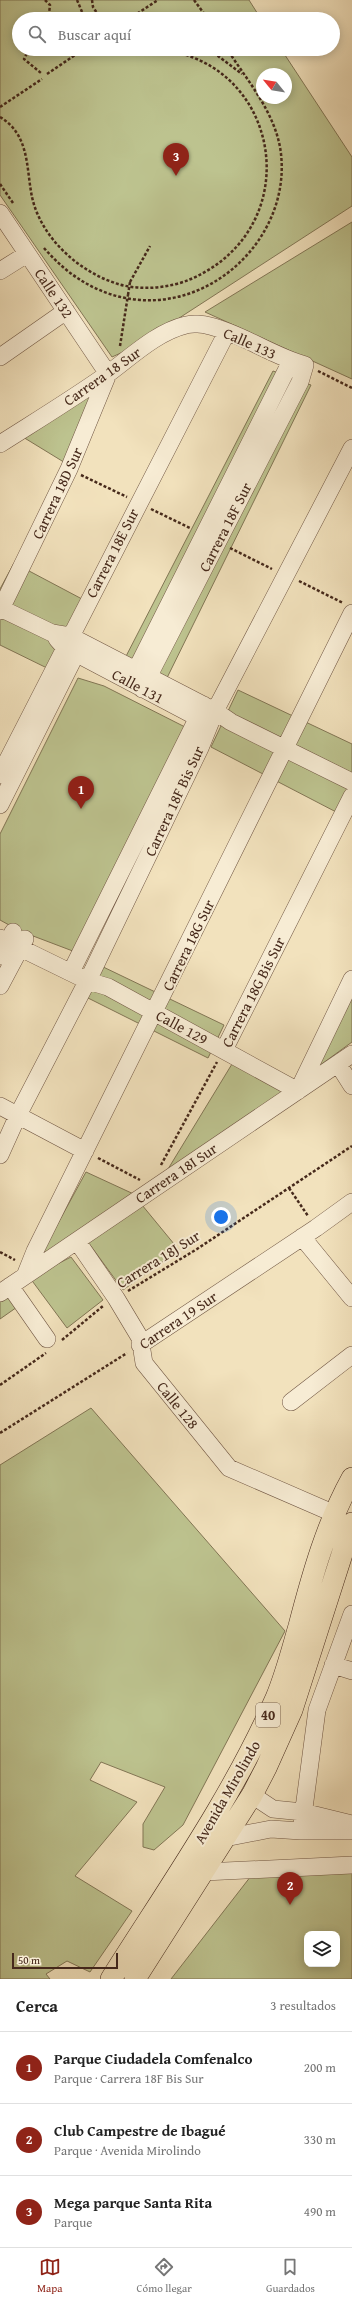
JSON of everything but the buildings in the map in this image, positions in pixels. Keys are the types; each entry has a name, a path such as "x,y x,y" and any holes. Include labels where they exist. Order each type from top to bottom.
{"main road":[{"name":"Avenida Mirolindo","path":"135,1979 252,1796 292,1710 344,1518 352,1478"},
{"name":"Avenida Mirolindo","path":"111,1979 217,1814 256,1741 288,1665 314,1574 344,1518"},
{"path":"98,1979 123,1944 141,1931"}],"street":[{"name":"Calle 132","path":"0,213 34,249 66,311 112,370"},
{"path":"0,271 34,249"},
{"path":"0,356 66,311"},
{"name":"Carrera 18 Sur","path":"0,444 165,333 186,324 209,326"},
{"name":"Calle 133","path":"209,326 227,332 298,363"},
{"name":"Carrera 18E Sur","path":"0,805 73,645 227,332"},
{"name":"Carrera 18F Sur","path":"139,679 298,363"},
{"name":"Carrera 18D Sur","path":"0,609 69,469 112,370"},
{"name":"Carrera 18F Bis Sur","path":"74,966 207,715 352,448"},
{"name":"Calle 131","path":"0,609 52,633 207,715"},
{"name":"Carrera 18G Sur","path":"25,1276 27,1266 155,1012 352,613"},
{"name":"Carrera 18E Sur","path":"0,775 73,645"},
{"path":"207,715 231,722 352,782"},
{"name":"Carrera 18F Bis Sur","path":"0,1155 18,1115 90,975 207,715"},
{"name":"Carrera 18G Bis Sur","path":"224,1050 352,796"},
{"path":"0,986 9,940"},
{"name":"Calle 129","path":"9,940 74,966 108,987 298,1091"},
{"path":"298,1091 351,984"},
{"name":"Carrera 18I Sur","path":"5,1289 77,1241 152,1187 352,1054"},
{"path":"338,1064 351,1082"},
{"path":"0,1106 85,1151"},
{"name":"Carrera 19 Sur","path":"140,1345 316,1228 352,1202"},
{"path":"302,1237 352,1298"},
{"name":"Calle 128","path":"77,1241 116,1298 140,1338 144,1363 229,1468 344,1518"},
{"path":"5,1289 51,1345"},
{"path":"291,1402 352,1355"},
{"path":"302,1831 317,1710 352,1614"},
{"path":"333,1665 352,1671"},
{"path":"252,1796 273,1809 304,1812 352,1824"},
{"path":"225,1838 271,1829 302,1831 352,1831"},
{"path":"204,1872 352,1865"}],"path":[{"path":"44,0 50,5 49,12"},
{"path":"77,0 82,12"},
{"path":"92,0 93,7 96,12"},
{"path":"139,12 158,0"},
{"path":"194,0 203,12"},
{"path":"26,56 24,59 41,73"},
{"path":"47,74 74,56"},
{"path":"0,117 14,128 21,140 28,162 32,198 44,226 60,249 88,271 119,285 143,287 169,286 199,275 213,267 237,247 258,218 266,189 267,164 264,141 260,126 237,88 204,62 187,56"},
{"path":"216,56 244,76"},
{"path":"34,249 58,264 74,277 94,288 127,296 166,299 189,293 210,284 242,262 266,230 280,192 282,175 280,146 262,100 231,56"},
{"path":"0,107 42,79"},
{"path":"0,184 16,208"},
{"path":"112,370 130,282 150,246"},
{"path":"298,363 352,388"},
{"name":"Carrera 18G Bis Sur","path":"152,1187 224,1050"},
{"name":"Carrera 18J Sur","path":"0,1385 51,1345 116,1298 197,1248 352,1146"},
{"path":"85,1151 152,1187"},
{"path":"289,1188 316,1228"},
{"name":"Carrera 19 Sur","path":"0,1433 140,1345"}],"green space":[{"path":"0,0 249,0 257,12 12,12 12,56 286,56 352,157 352,206 136,346 112,357 0,195"},
{"path":"352,222 352,379 205,312"},
{"path":"273,371 311,385 163,686 122,664"},
{"path":"100,380 67,464 18,434"},
{"path":"14,563 82,599 49,669 0,645 0,589"},
{"path":"78,678 104,686 189,729 78,953 20,931 0,920 0,834"},
{"path":"238,690 352,744 352,789 340,814 211,747"},
{"path":"97,964 224,1025 208,1058 82,995"},
{"path":"352,990 352,1042 308,1074"},
{"path":"232,1064 283,1091 165,1174"},
{"path":"86,1172 138,1196 39,1258"},
{"path":"142,1205 179,1250 123,1290 85,1238"},
{"path":"71,1257 103,1300 67,1328 30,1278"},
{"path":"9,1289 20,1305 0,1319 0,1295"},
{"path":"91,1408 285,1631 183,1825 154,1850 143,1847 143,1824 165,1787 101,1762 90,1780 137,1802 75,1876 132,1911 90,1972 67,1961 46,1974 50,1979 0,1979 0,1465"},
{"path":"352,1872 352,1979 171,1979 251,1876"}],"place":[{"name":"Mega parque Santa Rita","path":"176,176"},
{"name":"Parque Ciudadela Comfenalco","path":"81,809"},
{"name":"Club Campestre de Ibagué","path":"290,1905"}]}
